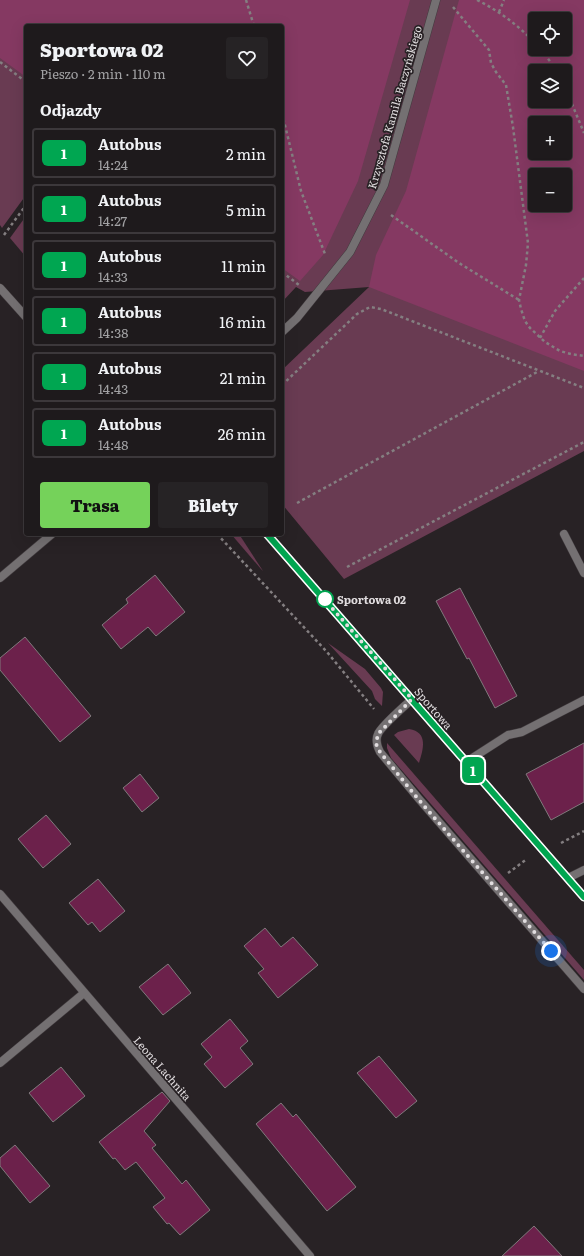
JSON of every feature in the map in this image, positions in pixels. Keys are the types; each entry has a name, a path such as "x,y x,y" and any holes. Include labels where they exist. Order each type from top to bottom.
{"street":[{"name":"Krzysztofa Kamila Baczyńskiego","path":"284,330 297,318 350,252 384,185 436,0"},
{"path":"0,288 24,315"},
{"path":"564,534 584,573"},
{"path":"0,578 50,536"},
{"name":"Sportowa","path":"269,536 584,897"},
{"path":"412,699 378,734 376,744 380,752 418,799 584,989"},
{"path":"466,762 508,735 522,732 584,700"},
{"path":"568,878 584,870"},
{"name":"Leona Lachnita","path":"0,894 310,1256"},
{"path":"0,1064 84,993"}],"path":[{"path":"246,0 253,24"},
{"path":"477,0 499,12 528,35"},
{"path":"499,12 504,0"},
{"path":"452,6 489,50 491,62 496,72 506,85 528,243 526,265 519,300 525,321 540,338 552,347 560,351 584,356"},
{"path":"546,56 553,64"},
{"path":"0,62 24,80"},
{"path":"572,104 584,133"},
{"path":"284,121 301,192 326,256"},
{"path":"4,235 24,208"},
{"path":"391,215 459,263 519,300"},
{"path":"284,274 302,287"},
{"path":"540,338 555,311 584,278"},
{"path":"284,383 357,314 370,307 381,309 584,388"},
{"path":"297,503 539,371"},
{"path":"347,567 584,442"},
{"path":"558,844 584,831"},
{"path":"508,873 528,858"}],"shaded area":[{"path":"0,0 584,0 584,451 344,579 284,506 284,368 369,287 305,292 296,287 284,300 284,24 24,24 24,198 2,228 0,225"},
{"path":"0,0 410,0 358,181 323,255 300,281 284,269 284,24 24,24 24,76 0,58"},
{"path":"459,0 584,0 584,371 369,287 376,255 406,191"},
{"path":"24,219 24,255 10,238"},
{"path":"233,536 240,536 263,571"},
{"path":"328,643 365,669 383,692 382,706 375,699 372,691"},
{"path":"409,729 420,734 422,738 423,747 419,763 394,735 398,732"},
{"path":"387,743 584,970 584,980 391,758 387,748"}],"building":[{"path":"155,575 185,612 156,636 148,627 121,649 102,625 128,603 126,599"},
{"path":"460,588 517,696 495,708 469,658 467,659 436,601"},
{"path":"25,637 91,716 60,742 0,670 0,658"},
{"path":"584,743 584,802 551,820 526,774"},
{"path":"140,774 159,798 142,812 123,788"},
{"path":"46,815 71,844 43,868 18,839"},
{"path":"98,879 125,911 100,932 92,922 88,925 69,903"},
{"path":"265,928 281,947 293,937 318,965 278,998 258,973 264,969 244,946"},
{"path":"168,964 191,993 163,1015 139,987"},
{"path":"230,1019 248,1041 240,1048 253,1064 225,1088 204,1064 212,1057 201,1044"},
{"path":"379,1056 417,1101 396,1118 357,1073"},
{"path":"61,1067 85,1096 53,1122 29,1093"},
{"path":"162,1092 170,1101 144,1131 156,1145 152,1148 182,1184 186,1180 210,1210 180,1235 169,1223 167,1224 153,1207 165,1198 136,1162 125,1170 115,1158 113,1159 99,1142"},
{"path":"281,1103 293,1117 296,1114 356,1187 327,1211 256,1124"},
{"path":"15,1145 50,1186 30,1203 0,1166 0,1158"},
{"path":"534,1226 562,1256 502,1256"}],"bus line":[{"name":"1","path":"269,536 584,897"}],"place":[{"name":"Sportowa 02","path":"325,599"}],"route":[{"path":"325,599 412,699 384,726 378,734 376,744 380,752 418,799 551,951"}]}
